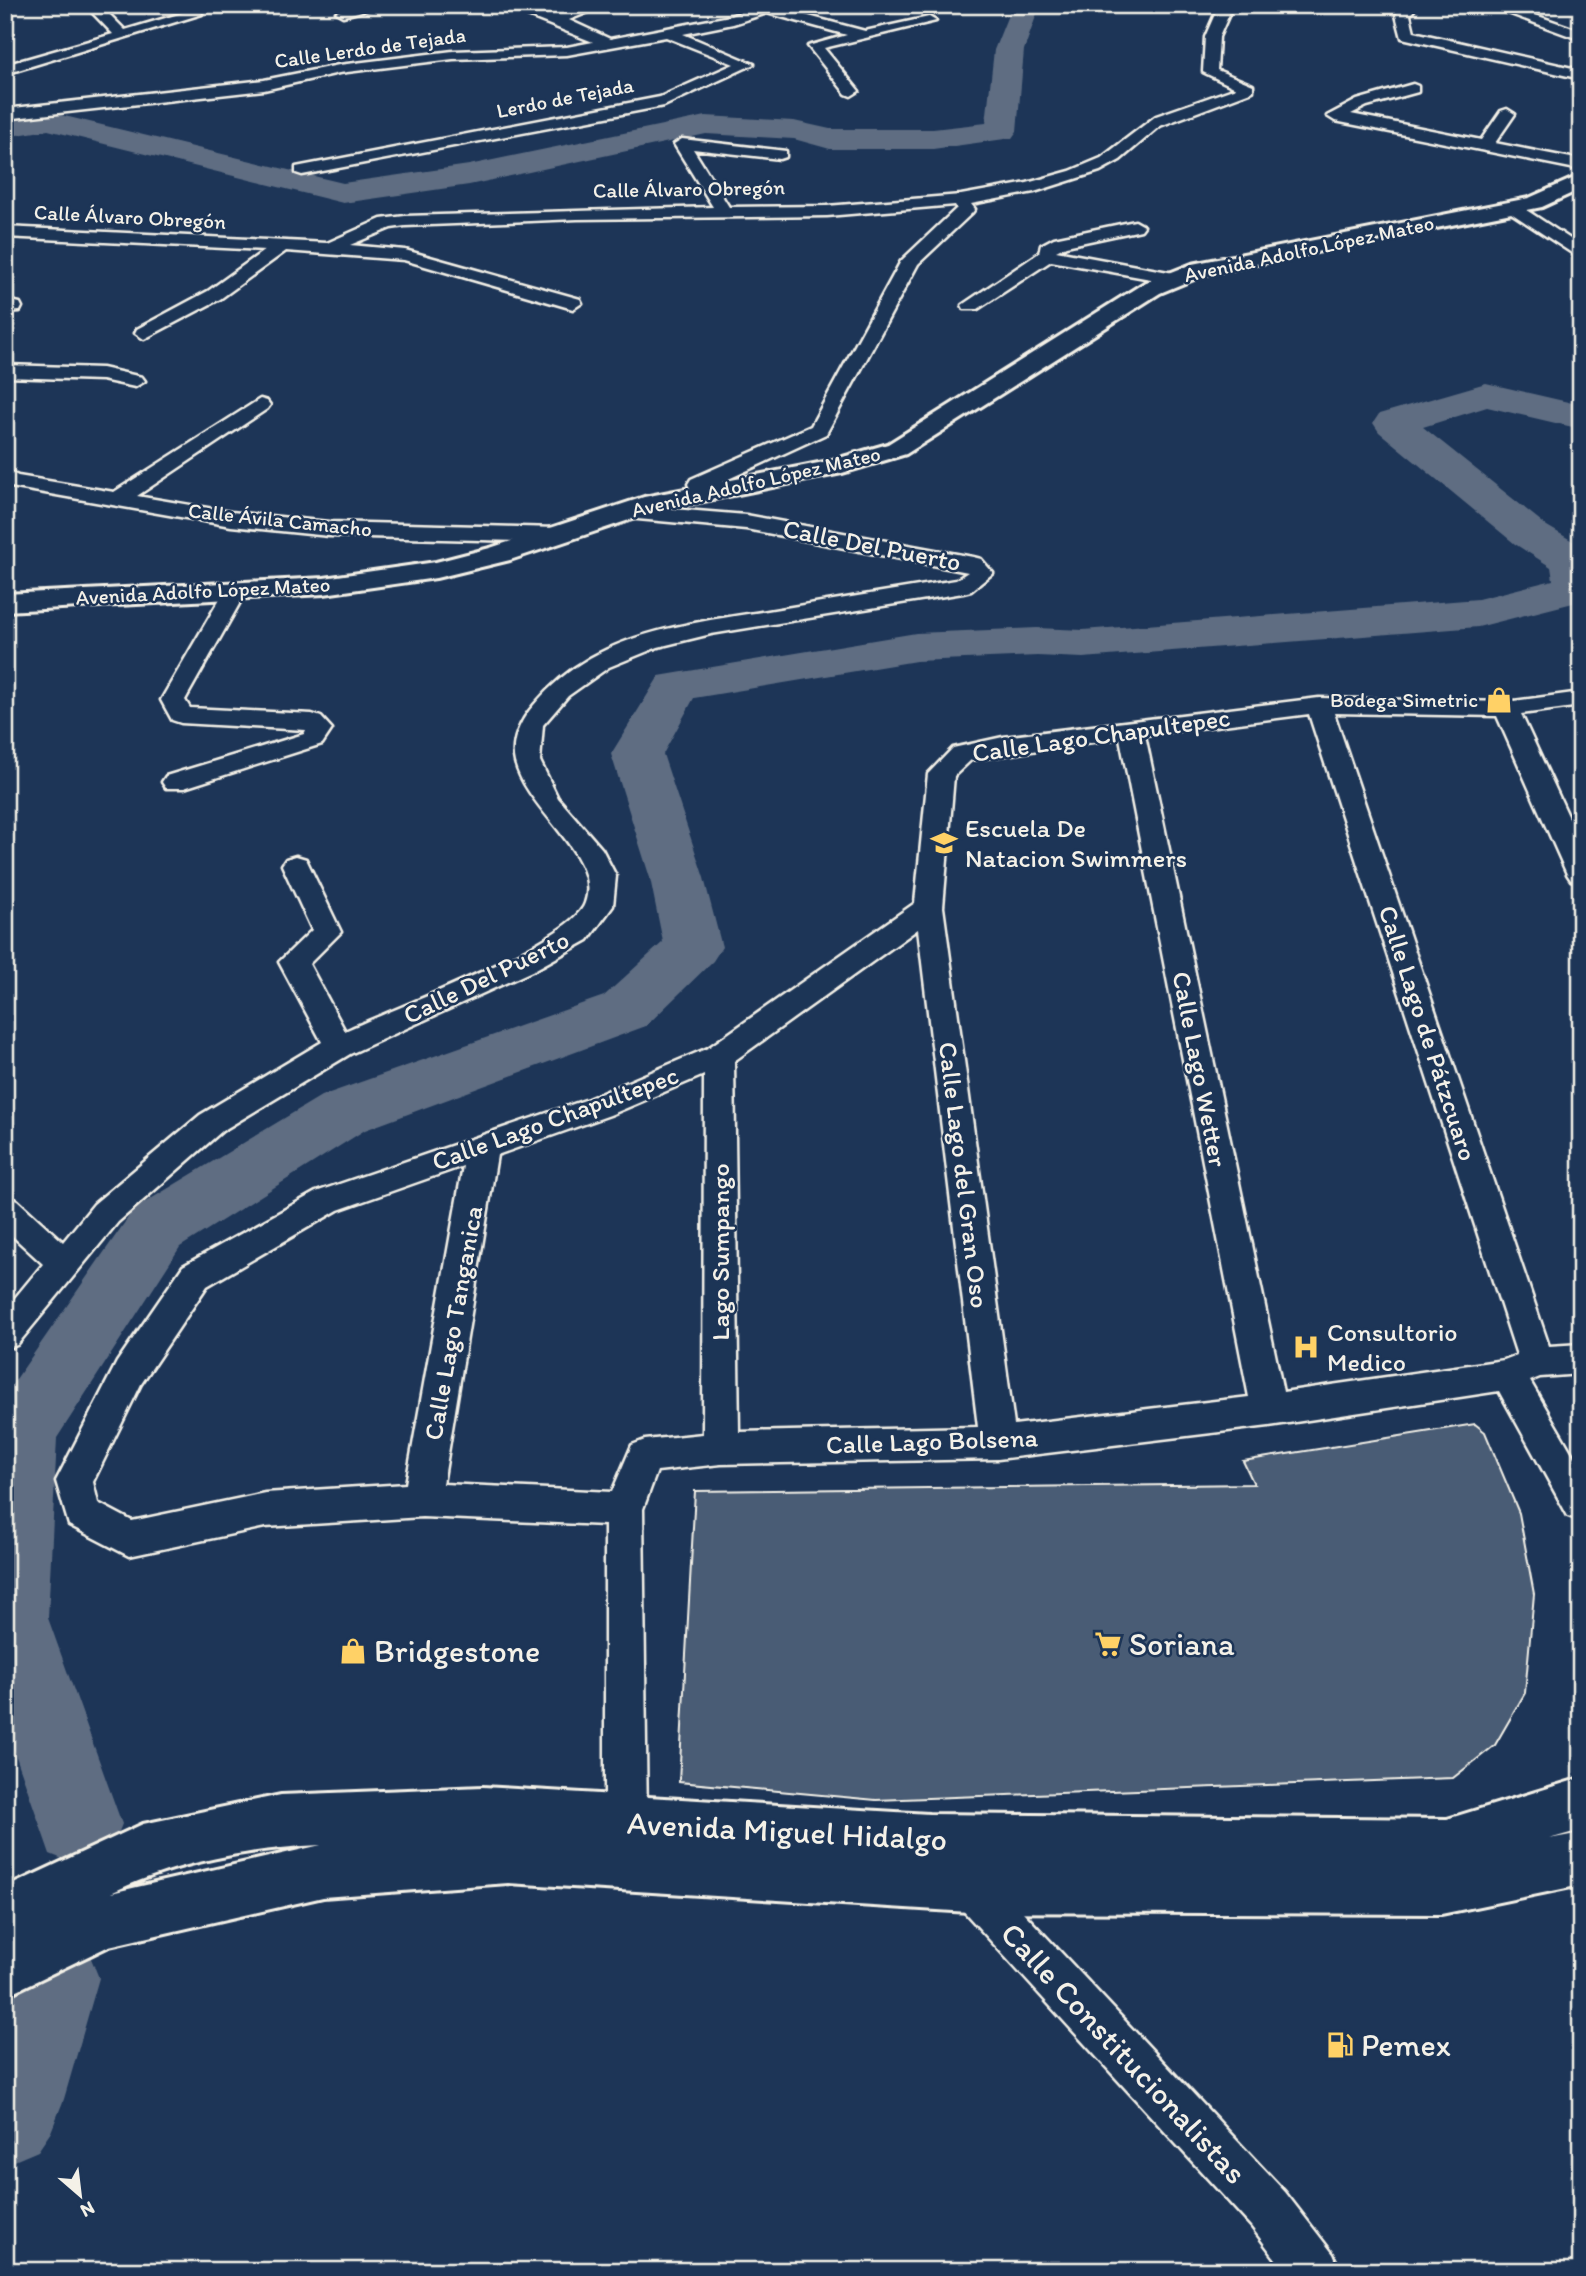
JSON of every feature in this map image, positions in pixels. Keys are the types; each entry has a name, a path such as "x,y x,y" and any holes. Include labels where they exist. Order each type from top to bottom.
{"main road":[{"name":"Avenida Adolfo López Mateo","path":"5,603 324,586 436,570 557,536 624,512 702,493 833,468 897,449 1152,288 1173,278 1200,269 1535,203 1581,181"},
{"name":"Avenida Miguel Hidalgo","path":"5,1916 143,1850 281,1821 483,1813 929,1840 1447,1845 1581,1804"},
{"name":"Avenida Miguel Hidalgo","path":"5,1969 104,1921 323,1871 508,1857 969,1886 1441,1888 1581,1859"}],"street":[{"path":"92,5 121,34"},
{"path":"343,12 378,5"},
{"path":"507,5 556,20 608,43"},
{"path":"556,20 599,5"},
{"name":"Calle Álvaro Obregón","path":"5,232 279,248 329,248 387,223 405,221 577,214 827,211 962,202 1033,187 1105,163 1160,120 1236,95 1248,88 1210,72 1208,58 1220,13 1226,5"},
{"path":"1411,5 1404,15 1407,34 1581,75"},
{"path":"1493,5 1581,36"},
{"path":"775,8 865,35"},
{"name":"Calle Lerdo de Tejada","path":"5,114 264,85 408,60 482,53 552,54 668,33 775,8"},
{"path":"5,70 33,64 191,10"},
{"path":"851,91 815,46 929,21"},
{"name":"Lerdo de Tejada","path":"302,170 664,101 747,64 668,33"},
{"path":"1413,89 1362,103 1335,116 1581,165"},
{"path":"1485,146 1507,114"},
{"path":"724,212 682,144 703,144 780,154"},
{"path":"702,493 699,484 716,474 819,430 911,261 966,209 962,202"},
{"path":"1514,207 1581,254"},
{"path":"1048,256 1047,249 1060,242 1135,226"},
{"path":"144,333 214,295 279,248"},
{"path":"329,248 405,255 573,303"},
{"path":"971,305 1048,256 1173,278"},
{"path":"5,371 102,374 135,381"},
{"path":"118,499 260,405"},
{"name":"Calle Ávila Camacho","path":"8,480 231,519 329,530 557,536"},
{"name":"Calle Del Puerto","path":"5,1335 106,1213 211,1123 339,1046 524,963 578,933 599,906 602,876 592,855 546,801 527,761 531,724 559,691 600,662 650,642 711,627 963,586 982,573 973,564 746,522 624,512"},
{"path":"175,782 313,739 319,729 312,722 181,715 173,700 236,590"},
{"name":"Calle Lago Chapultepec","path":"624,1509 422,1500 265,1510 129,1539 82,1513 74,1481 130,1373 195,1276 327,1201 599,1107 719,1056 929,907 941,774 962,754 1131,728 1319,705 1506,709 1581,699"},
{"name":"Calle Lago de Pátzcuaro","path":"1319,705 1522,1368"},
{"path":"1506,709 1581,874"},
{"name":"Calle Lago Wetter","path":"1131,728 1269,1410"},
{"path":"296,865 327,932 293,962 339,1046"},
{"name":"Calle Lago del Gran Oso","path":"929,907 998,1443"},
{"name":"Lago Sumpango","path":"719,1056 721,1448"},
{"name":"Calle Lago Tanganica","path":"422,1500 483,1145"},
{"path":"5,1209 64,1263"},
{"name":"Calle Lago Bolsena","path":"626,1822 624,1509 645,1456 721,1448 998,1443 1269,1410 1581,1359"},
{"path":"1522,1368 1581,1504"},
{"name":"Calle Constitucionalistas","path":"929,1840 1268,2209 1316,2271"}],"building":[{"name":"Soriana","path":"1475,1424 1485,1432 1519,1513 1534,1594 1525,1693 1495,1745 1453,1778 876,1800 679,1782 695,1491 1254,1484 1243,1461"}],"waterway":[{"path":"5,128 48,121 343,193 469,175 706,125 794,130 830,139 933,139 1001,131 1009,50 1026,5"},
{"path":"80,1824 9,1618 21,1432 157,1228 343,1113 625,1011 693,947 677,878 637,754 676,686 916,647 1037,642 1083,644 1478,613 1577,588 1573,561 1531,535 1393,423 1486,395 1581,417"},
{"path":"5,2118 18,2099 54,1978"}],"place":[{"name":"Bodega Simetric","path":"1499,700"},
{"name":"Escuela De Natacion Swimmers","path":"944,843"},
{"name":"Consultorio Medico","path":"1306,1347"},
{"name":"Soriana","path":"1108,1644"},
{"name":"Bridgestone","path":"353,1651"},
{"name":"Pemex","path":"1340,2045"}]}
